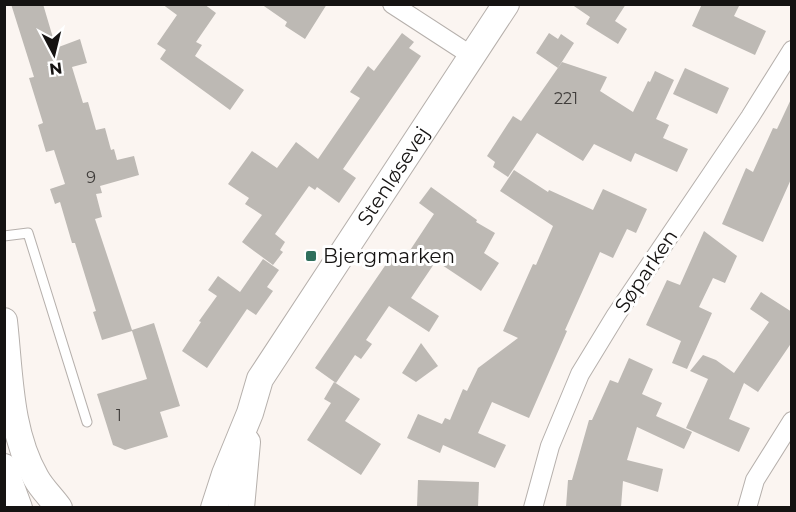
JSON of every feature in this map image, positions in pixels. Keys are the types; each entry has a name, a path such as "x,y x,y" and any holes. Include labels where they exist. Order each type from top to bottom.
{"street":[{"path":"392,4 472,56"},
{"name":"Stenløsevej","path":"214,507 260,379 270,361 506,4"},
{"name":"Søparken","path":"533,507 550,446 579,374 792,50"},
{"path":"4,321 17,431 26,458 38,481 59,507"},
{"name":"Stenløsevej","path":"241,507 250,412"},
{"path":"747,507 755,480 792,421"},
{"path":"4,467 19,507"}],"lane":[{"path":"4,236 28,233 87,422"}],"building":[{"path":"11,4 43,4 56,48 80,39 87,63 72,67 83,103 88,102 96,130 105,128 111,150 114,149 117,160 134,156 139,175 100,186 102,193 96,194 102,217 95,219 132,330 154,323 180,406 160,412 168,437 125,450 113,445 97,394 147,379 132,331 102,340 93,312 96,311 75,243 72,243 60,202 55,204 50,189 65,184 54,150 46,152 38,125 43,123 29,78 34,77"},
{"path":"162,4 204,4 216,13 196,42 202,45 195,56 244,90 230,110 160,59 166,50 157,44 177,15"},
{"path":"261,4 327,4 305,39 285,26 287,22"},
{"path":"571,4 626,4 615,21 627,29 618,44 586,24 590,17"},
{"path":"702,4 740,4 734,16 766,31 755,55 692,26"},
{"path":"402,33 414,42 409,48 421,56 343,169 356,178 339,203 317,187 315,190 309,186 275,234 285,242 280,250 283,252 273,265 242,242 262,215 245,204 249,198 228,184 252,151 277,168 296,142 318,159 360,98 350,92 368,66 374,71"},
{"path":"549,33 558,39 561,34 574,43 558,68 536,53"},
{"path":"562,62 607,77 600,91 633,112 655,71 674,80 656,119 669,125 663,138 688,149 677,172 635,153 631,162 594,144 583,161 537,133 508,177 493,167 495,162 487,156 513,116 521,121"},
{"path":"685,68 729,88 717,114 673,94"},
{"path":"792,97 792,177 763,242 722,224 746,168 753,172 773,128 777,129"},
{"path":"514,170 548,192 549,190 593,210 603,189 647,209 636,233 627,229 613,258 600,252 529,418 492,402 478,433 506,445 495,468 443,445 440,453 407,438 418,414 442,424 445,418 450,420 463,389 467,391 478,368 518,338 503,331 553,226 500,191"},
{"path":"431,187 477,220 476,222 495,233 484,253 499,263 481,291 436,261 411,298 439,316 429,332 389,306 366,340 372,344 361,359 355,355 336,383 315,368 391,257 401,264 434,214 419,203"},
{"path":"704,231 737,256 725,283 713,278 699,307 712,313 687,369 672,363 681,341 646,325 667,280 680,285"},
{"path":"263,259 279,270 267,287 273,291 256,315 247,309 207,368 182,351 217,296 208,290 218,276 240,292"},
{"path":"761,292 792,312 792,342 758,392 744,383 729,419 750,428 739,452 686,428 708,379 690,371 703,355 716,360 734,373 769,322 750,309"},
{"path":"421,343 438,366 416,382 402,373"},
{"path":"629,358 653,369 642,394 662,403 656,416 692,432 684,449 637,427 627,460 663,469 658,492 623,481 621,507 566,507 568,480 572,480 589,420 592,420 610,380 618,383"},
{"path":"334,382 360,399 345,421 381,444 361,475 307,440 331,403 324,399"},
{"path":"418,480 479,482 478,507 417,507"}],"place":[{"name":"Bjergmarken","path":"311,256"}]}
